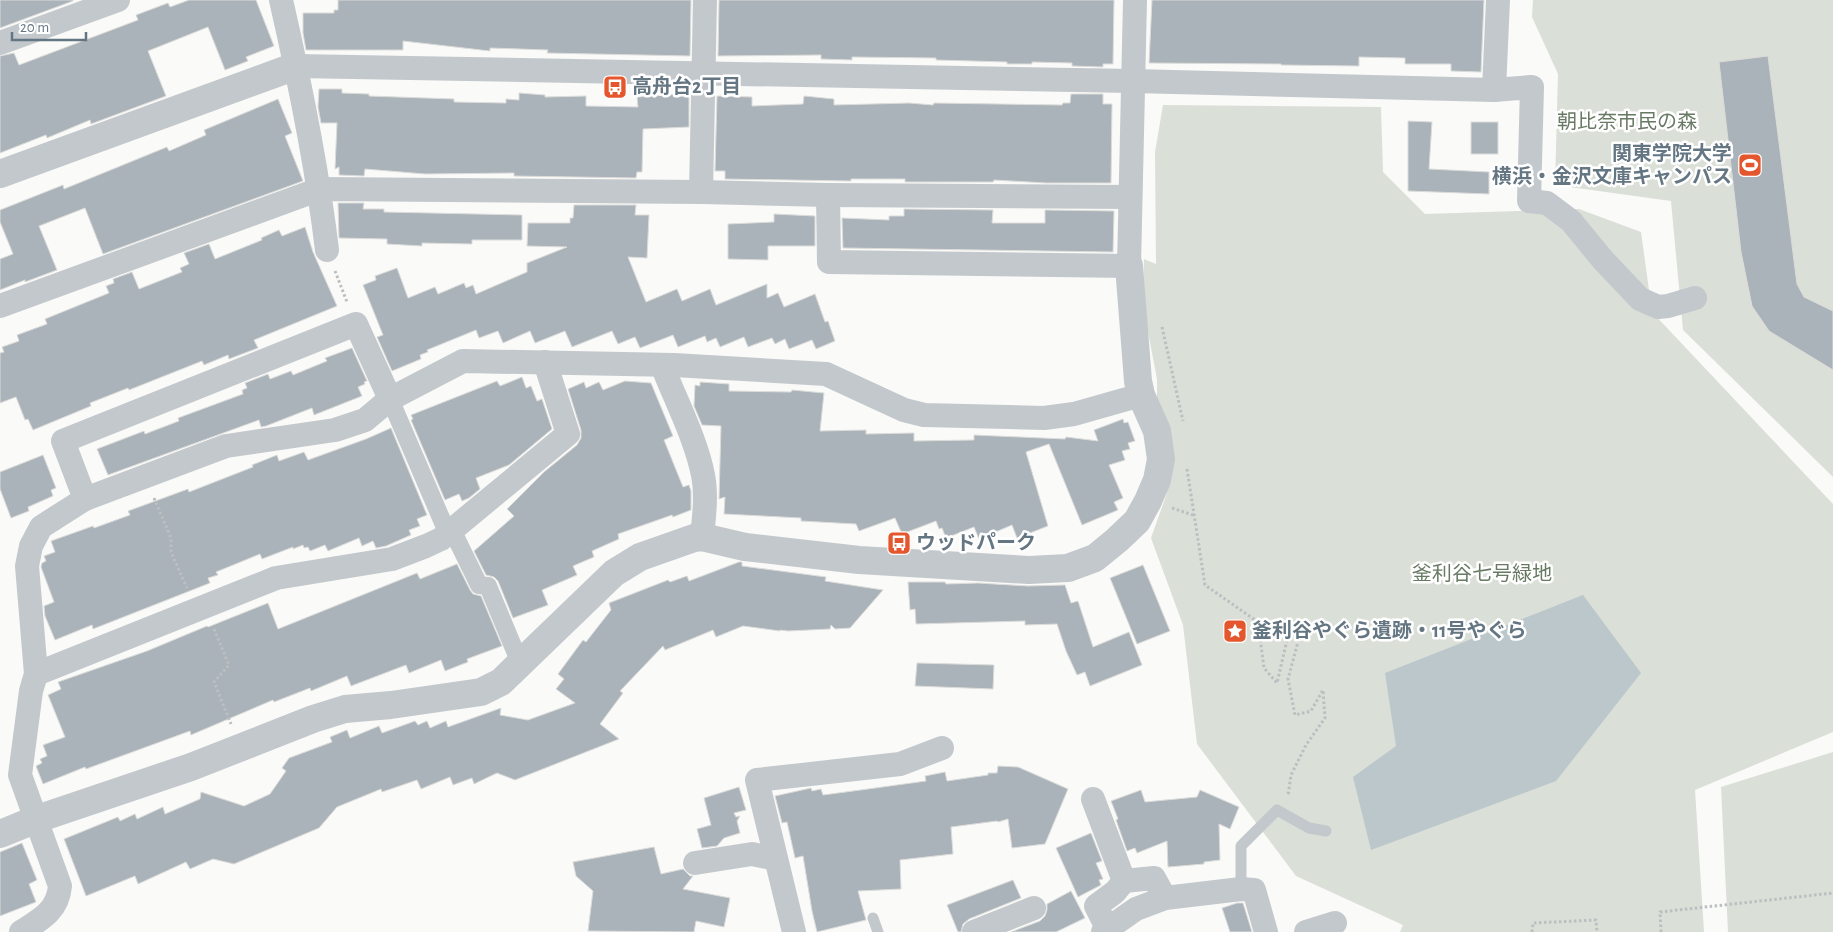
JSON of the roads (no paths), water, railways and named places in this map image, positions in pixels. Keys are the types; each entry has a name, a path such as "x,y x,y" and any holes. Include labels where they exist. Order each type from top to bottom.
{"street":[{"path":"0,43 118,0"},
{"path":"281,0 320,189 327,250"},
{"path":"701,192 705,0"},
{"path":"0,834 37,819 184,770 313,719 345,709 391,706 481,692 501,682 614,573 662,548 694,538 702,537 745,547 858,560 1028,570 1068,568 1095,558 1137,520 1157,480 1161,459 1157,431 1141,395 1129,266 1135,0"},
{"path":"1494,90 1498,0"},
{"path":"0,174 296,66 1133,80 1494,90 1532,87 1529,202 1548,203 1571,221 1603,260 1640,299 1658,307 1695,298"},
{"path":"0,306 320,189 1130,197"},
{"path":"828,195 829,262 1129,266"},
{"path":"85,499 63,441 356,324 447,532 456,538 479,585 488,586 520,663"},
{"path":"21,932 47,916 59,895 60,886 20,775 31,691 36,674 27,566 31,546 42,527 85,499 226,446 335,430 365,420 390,399 464,361 662,365 826,374 904,410 924,415 1044,418 1074,414 1141,395"},
{"path":"36,674 276,578 392,559 441,539 447,532 568,434 545,362"},
{"path":"662,365 695,449 703,476 705,502 702,537"},
{"path":"794,932 757,780 900,764 942,748"},
{"path":"1093,799 1124,881"},
{"path":"695,863 752,854 776,860"},
{"path":"1165,898 1154,878 1124,881 1115,892 1096,906 1105,930 1136,909 1165,898 1241,889 1254,890 1266,932"},
{"path":"974,932 1034,908"},
{"path":"1306,932 1336,923"}],"lane":[{"path":"1241,889 1241,846 1277,810 1310,828 1326,831"},
{"path":"873,918 878,932"}],"place":[{"name":"高舟台2丁目","path":"615,87"},
{"name":"関東学院大学 横浜・金沢文庫キャンパス","path":"1750,165"},
{"name":"ウッドパーク","path":"899,543"},
{"name":"釜利谷やぐら遺跡・11号やぐら","path":"1235,631"}],"park label":[{"name":"朝比奈市民の森","path":"1627,122"},
{"name":"釜利谷七号緑地","path":"1482,574"}]}
